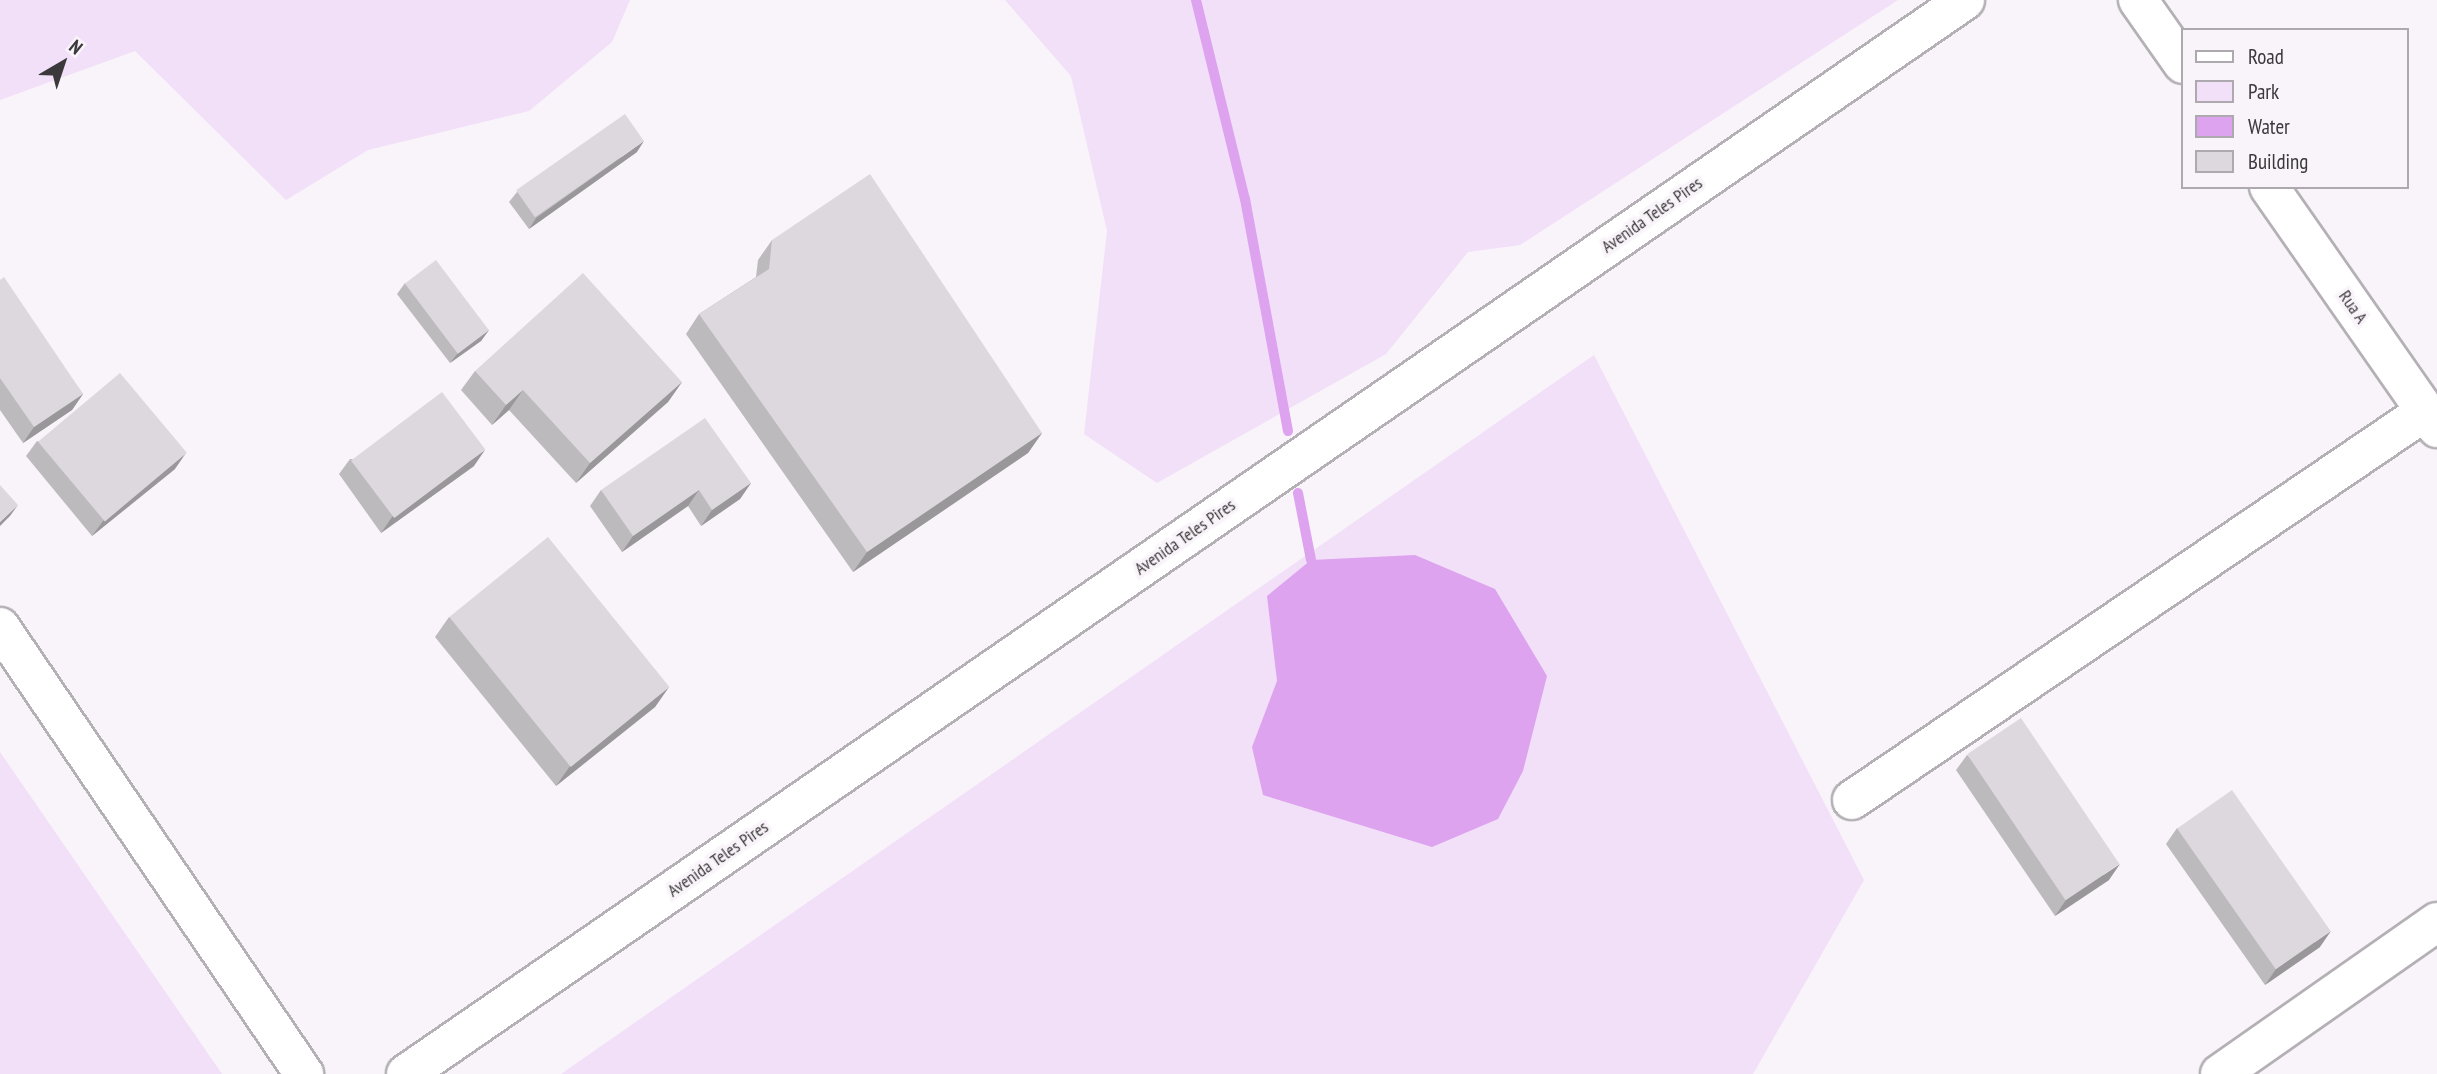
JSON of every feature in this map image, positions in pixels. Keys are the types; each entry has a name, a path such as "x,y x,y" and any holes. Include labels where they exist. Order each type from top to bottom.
{"street":[{"name":"Avenida Teles Pires","path":"406,1074 1965,0"},
{"path":"2138,0 2182,63"},
{"name":"Rua A","path":"2270,189 2431,419"},
{"path":"1852,800 2431,419"},
{"path":"0,627 304,1074"},
{"path":"2220,1074 2437,922"}],"green space":[{"path":"0,0 630,0 612,42 529,111 368,150 286,200 135,51 0,100"},
{"path":"1005,0 1898,0 1520,245 1468,252 1386,354 1157,483 1084,434 1107,231 1071,76"},
{"path":"1594,355 1864,880 1753,1074 561,1074"},
{"path":"0,752 222,1074 0,1074"}],"water":[{"path":"1415,555 1495,589 1547,676 1523,771 1498,819 1432,847 1263,795 1252,747 1277,681 1267,596 1311,560"}],"building":[{"path":"625,114 644,141 535,217 516,190"},
{"path":"870,174 1042,433 867,552 699,314 769,269 772,240"},
{"path":"436,260 489,330 458,354 405,283"},
{"path":"583,273 682,382 590,463 523,390 506,405 475,371"},
{"path":"4,277 83,394 34,427 0,378 0,280"},
{"path":"120,373 187,453 105,521 38,442"},
{"path":"442,392 485,450 394,518 351,461"},
{"path":"705,418 751,483 712,510 699,490 633,536 601,490"},
{"path":"0,485 18,505 0,522"},
{"path":"548,537 669,687 571,767 449,617"},
{"path":"2021,718 2119,864 2066,900 1967,754"},
{"path":"2232,790 2331,931 2276,969 2177,828"}],"waterway":[{"path":"1196,0 1245,199 1288,431"},
{"path":"1298,493 1311,560"}]}
